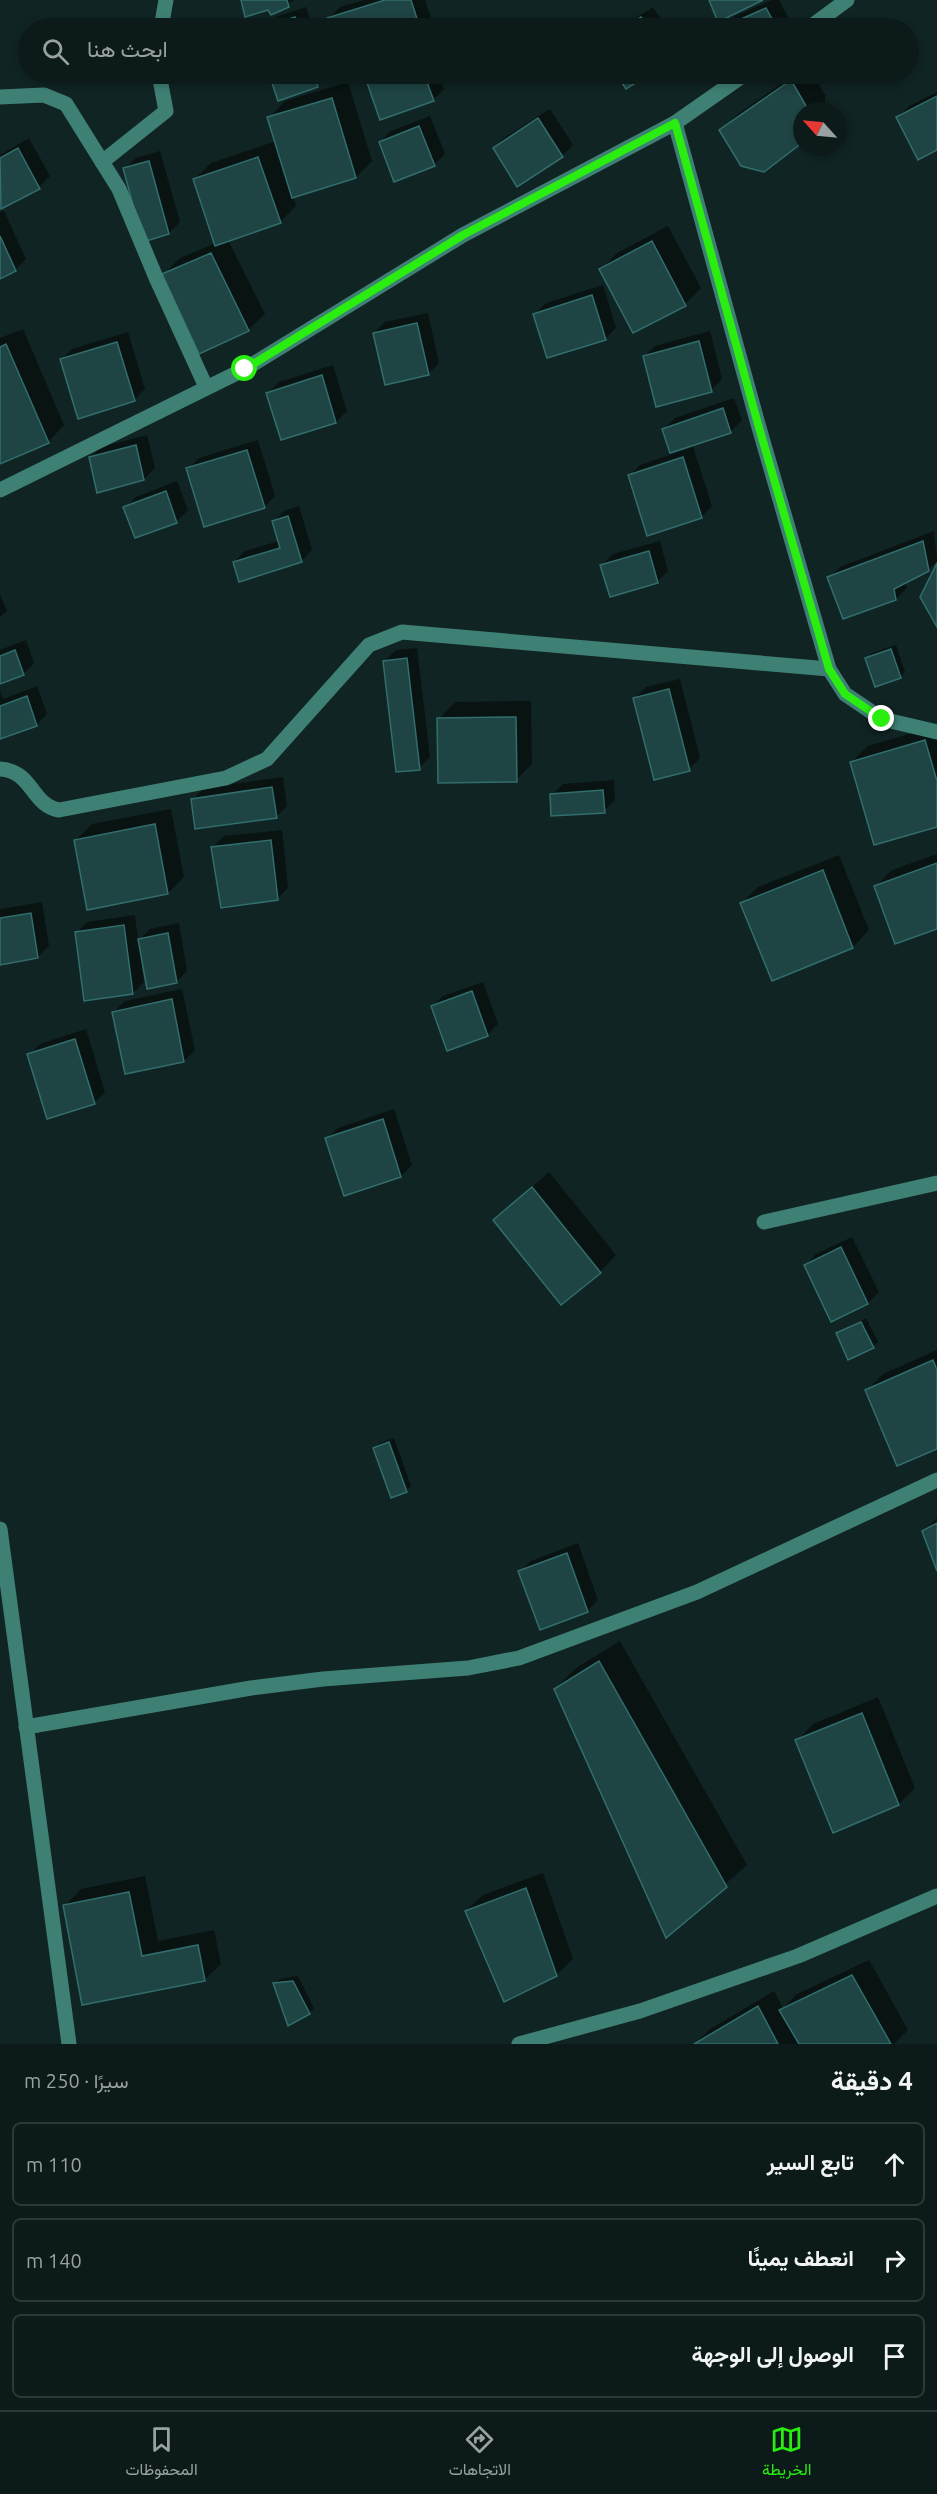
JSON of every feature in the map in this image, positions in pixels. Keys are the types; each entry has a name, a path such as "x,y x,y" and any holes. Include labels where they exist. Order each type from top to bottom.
{"street":[{"path":"163,18 166,0"},
{"path":"823,18 847,0"},
{"path":"102,162 166,111 161,84"},
{"path":"0,490 245,369 463,235 675,123 731,84"},
{"path":"0,97 33,93 57,98 66,104 119,189 157,280 206,387"},
{"path":"675,123 758,424 829,669 845,694 882,719 937,732"},
{"path":"0,769 12,770 23,777 46,806 59,810 226,778 267,759 369,645 402,632 829,669"},
{"path":"764,1222 937,1183"},
{"path":"26,1727 251,1688 323,1679 468,1668 519,1658 697,1592 937,1480"},
{"path":"0,1528 69,2044"},
{"path":"519,2044 640,2011 798,1956 937,1896"}],"building":[{"path":"241,0 287,0 289,7 271,15 268,10 245,17"},
{"path":"385,0 411,0 417,18 327,18"},
{"path":"709,0 763,0 726,18 716,18"},
{"path":"766,8 772,18 743,18"},
{"path":"272,84 317,84 318,87 278,101"},
{"path":"367,84 428,84 434,101 380,120"},
{"path":"623,84 634,84 626,89"},
{"path":"785,84 793,84 804,102 793,102 793,150 764,172 741,166 719,130"},
{"path":"937,96 937,150 918,160 896,117"},
{"path":"332,98 356,178 292,198 267,117"},
{"path":"538,118 563,157 517,187 493,148"},
{"path":"419,126 435,166 394,182 379,142"},
{"path":"18,148 40,189 1,209 0,158"},
{"path":"258,157 281,223 215,246 193,179"},
{"path":"149,161 169,234 143,242 123,168"},
{"path":"0,236 16,271 0,279"},
{"path":"652,241 686,306 633,333 599,269"},
{"path":"211,253 249,331 199,354 162,274"},
{"path":"592,295 606,340 547,358 533,314"},
{"path":"417,323 429,375 385,385 373,333"},
{"path":"699,341 712,392 656,407 643,356"},
{"path":"117,342 135,401 78,419 60,359"},
{"path":"6,344 49,443 0,464 0,347"},
{"path":"322,375 336,423 281,440 266,393"},
{"path":"723,408 731,433 670,453 662,429"},
{"path":"136,445 144,480 97,493 89,457"},
{"path":"247,450 265,508 204,527 186,468"},
{"path":"683,457 702,518 647,536 628,475"},
{"path":"166,491 177,523 135,538 123,507"},
{"path":"288,516 302,562 239,582 233,562 280,548 272,521"},
{"path":"923,541 929,571 894,589 896,600 843,619 827,577"},
{"path":"649,551 658,583 610,597 600,565"},
{"path":"937,563 937,627 920,597"},
{"path":"891,649 901,678 875,687 865,658"},
{"path":"15,650 24,675 0,684 0,656"},
{"path":"407,658 420,770 396,772 383,661"},
{"path":"669,689 690,771 654,780 633,698"},
{"path":"27,696 37,726 0,739 0,706"},
{"path":"516,717 517,782 438,783 437,718"},
{"path":"925,740 937,781 937,827 874,845 850,762"},
{"path":"272,787 277,818 195,829 191,799"},
{"path":"603,790 605,813 551,816 550,794"},
{"path":"155,824 168,894 87,910 74,840"},
{"path":"271,840 278,900 221,908 211,847"},
{"path":"937,863 937,929 895,944 874,886"},
{"path":"823,870 853,948 772,981 740,903"},
{"path":"31,913 38,958 0,965 0,918"},
{"path":"124,925 133,994 84,1001 75,932"},
{"path":"168,933 177,983 147,989 138,939"},
{"path":"472,991 488,1036 447,1051 431,1006"},
{"path":"172,999 184,1062 125,1074 112,1012"},
{"path":"75,1039 95,1104 47,1119 27,1054"},
{"path":"383,1119 401,1177 344,1196 325,1138"},
{"path":"532,1187 601,1273 561,1305 493,1220"},
{"path":"841,1247 868,1304 831,1322 804,1265"},
{"path":"861,1322 874,1348 848,1360 836,1333"},
{"path":"933,1360 937,1370 937,1449 897,1466 865,1390"},
{"path":"389,1442 407,1492 391,1498 373,1448"},
{"path":"937,1523 937,1571 922,1531"},
{"path":"567,1553 588,1612 540,1630 518,1571"},
{"path":"599,1661 727,1887 666,1938 554,1689"},
{"path":"862,1713 899,1805 833,1833 795,1740"},
{"path":"526,1888 557,1976 504,2002 465,1911"},
{"path":"129,1892 142,1956 198,1945 205,1981 82,2005 63,1905"},
{"path":"852,1975 891,2044 799,2044 779,2010"},
{"path":"293,1981 310,2014 288,2026 273,1983"},
{"path":"758,2006 778,2044 694,2044"}],"route":[{"path":"245,369 463,235 675,123 758,424 829,669 845,694 882,719"}]}
